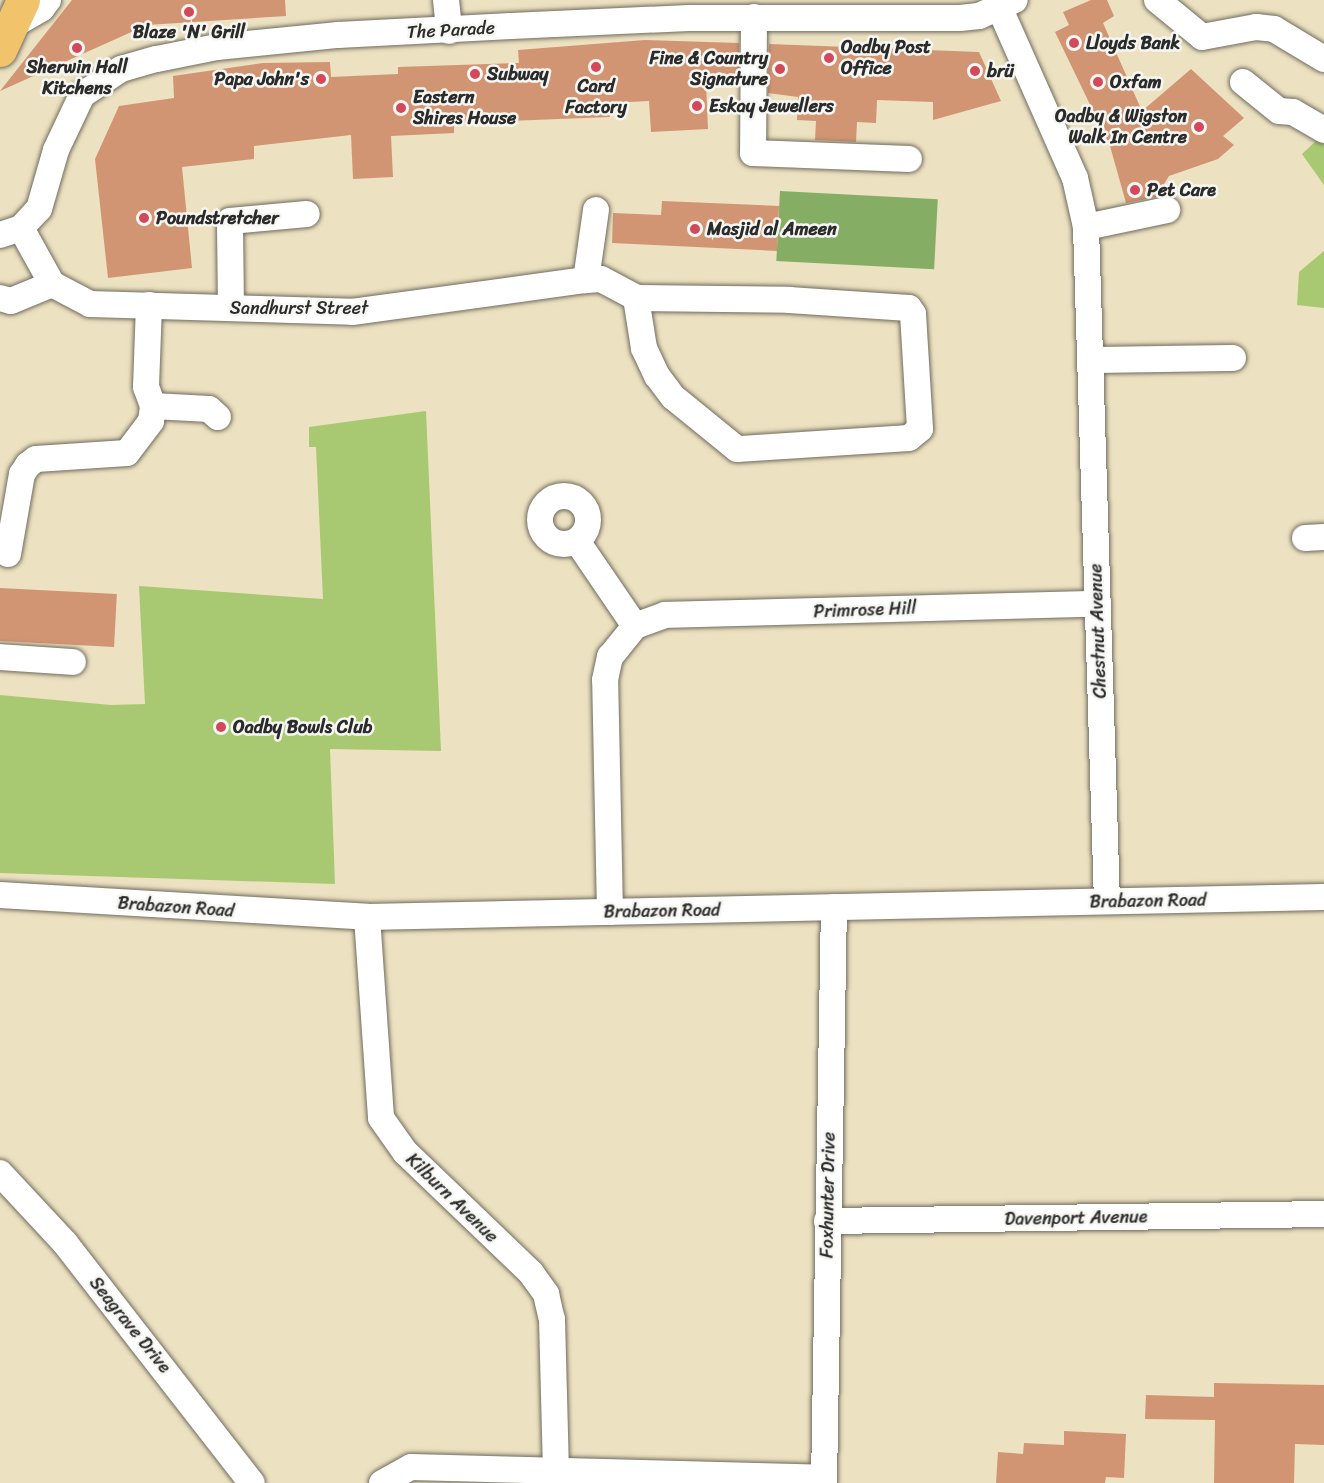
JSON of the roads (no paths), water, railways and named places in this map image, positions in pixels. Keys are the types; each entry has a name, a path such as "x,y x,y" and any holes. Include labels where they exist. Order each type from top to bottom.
{"street":[{"path":"8,28 42,9 48,0"},
{"path":"446,0 449,31"},
{"path":"1157,0 1202,37 1256,27 1274,30 1324,58"},
{"name":"The Parade","path":"10,231 39,209 56,150 82,95 121,69 217,47 338,35 754,17 960,18 1008,4"},
{"name":"Chestnut Avenue","path":"1008,4 1075,178 1086,227 1092,360 1096,604 1107,902"},
{"path":"754,17 753,153 909,159"},
{"path":"1243,82 1279,111 1293,112 1324,130"},
{"path":"596,210 586,280 601,279 636,298 789,300 909,308 913,314 920,429 909,438 737,448 673,397 657,376 644,348 636,298"},
{"path":"1086,227 1167,210"},
{"path":"231,308 230,221 307,214"},
{"path":"0,298 10,301 52,284 10,231"},
{"name":"Sandhurst Street","path":"52,284 90,304 352,312 586,280"},
{"path":"8,554 22,474 28,465 36,459 127,453 151,421 153,406 146,387 149,306"},
{"path":"1092,360 1233,358"},
{"path":"153,406 209,409 219,417"},
{"path":"577,541 635,626 610,657 605,680 610,912"},
{"name":"Primrose Hill","path":"635,626 665,615 1096,604"},
{"path":"0,657 74,662"},
{"name":"Brabazon Road","path":"0,895 367,917 1324,897"},
{"name":"Foxhunter Drive","path":"824,1480 834,907"},
{"name":"Kilburn Avenue","path":"367,917 381,1118 405,1152 531,1273 546,1294 552,1319 556,1468"},
{"name":"Seagrave Drive","path":"0,1173 65,1243 252,1483"},
{"name":"Davenport Avenue","path":"827,1221 1324,1215"},
{"path":"381,1483 411,1467 556,1468 824,1480"}],"place":[{"name":"Blaze 'N' Grill","path":"189,12"},
{"name":"Lloyds Bank","path":"1074,43"},
{"name":"Sherwin Hall Kitchens","path":"77,48"},
{"name":"Oadby Post Office","path":"829,58"},
{"name":"Card Factory","path":"596,67"},
{"name":"Fine & Country Signature","path":"780,69"},
{"name":"brü","path":"975,71"},
{"name":"Subway","path":"475,74"},
{"name":"Papa John's","path":"321,79"},
{"name":"Oxfam","path":"1098,82"},
{"name":"Eskay Jewellers","path":"697,106"},
{"name":"Eastern Shires House","path":"401,108"},
{"name":"Oadby & Wigston Walk In Centre","path":"1199,127"},
{"name":"Pet Care","path":"1135,190"},
{"name":"Poundstretcher","path":"144,218"},
{"name":"Masjid al Ameen","path":"695,229"},
{"name":"Oadby Bowls Club","path":"221,727"}]}
